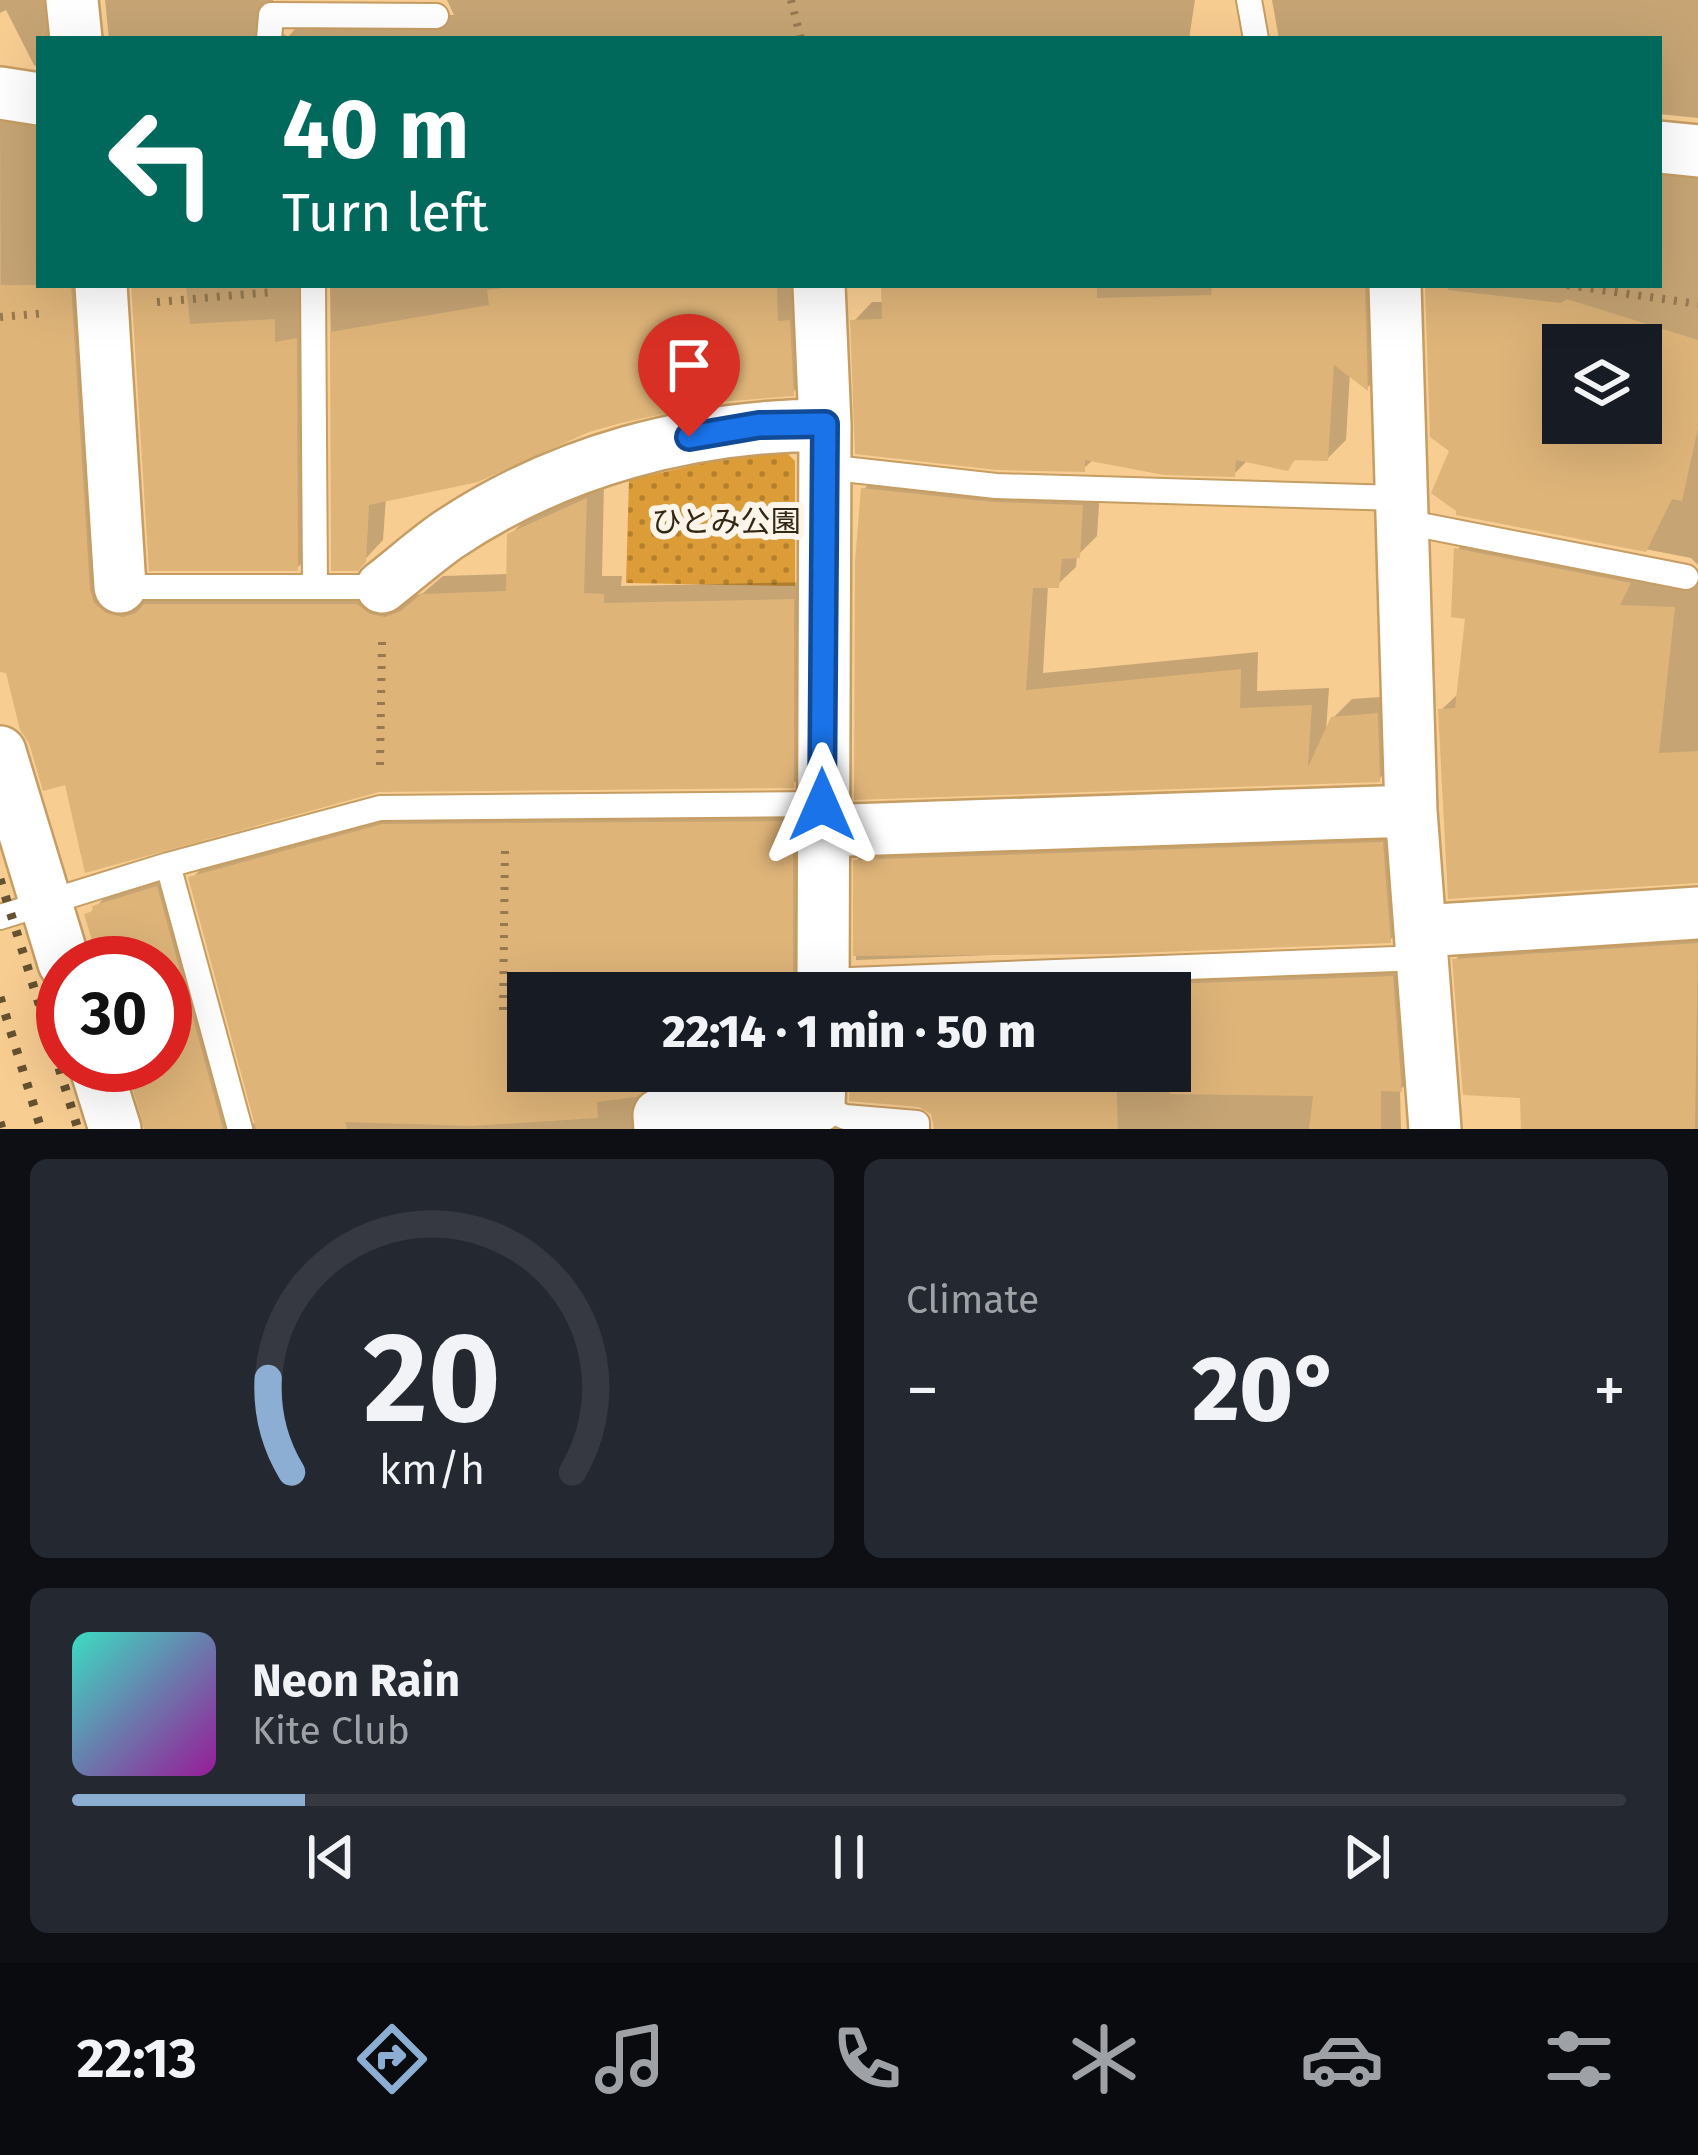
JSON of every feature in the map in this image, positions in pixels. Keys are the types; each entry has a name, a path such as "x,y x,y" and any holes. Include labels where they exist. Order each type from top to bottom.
{"street":[{"path":"72,0 76,36"},
{"path":"0,93 36,99"},
{"path":"1662,146 1698,151"},
{"path":"820,288 825,446 823,972"},
{"path":"1395,288 1411,811 1435,1129"},
{"path":"102,296 120,587"},
{"path":"382,587 448,536 544,481 653,443 759,425 825,446"},
{"path":"0,752 23,909 44,936"},
{"path":"822,818 1411,811"},
{"path":"1422,945 1698,913"},
{"path":"103,1092 115,1129"},
{"path":"660,1129 659,1115 796,1092"}],"lane":[{"path":"1250,0 1256,36"},
{"path":"269,36 271,15 436,16"},
{"path":"313,288 315,587"},
{"path":"825,446 996,486 1400,510 1686,578"},
{"path":"120,587 382,587"},
{"path":"23,909 380,808 505,806 822,818"},
{"path":"167,865 240,1129"},
{"path":"1037,972 1422,945"},
{"path":"823,1092 845,1117 917,1123 917,1129"}],"path":[{"path":"791,0 800,36"},
{"path":"102,296 271,288"},
{"path":"1588,288 1698,304"},
{"path":"380,808 382,587"},
{"path":"503,1010 505,806"}],"green space":[{"name":"ひとみ公園","path":"780,446 795,461 795,586 626,583 629,480"}],"building":[{"path":"0,285 71,288 90,589 94,603 106,613 123,617 144,604 357,604 385,617 421,594 506,591 507,534 587,498 584,593 604,594 604,603 794,599 794,788 379,792 85,873 65,785 43,791 29,743 20,730 6,673 0,672"},
{"path":"131,288 186,288 190,324 275,319 275,342 297,338 298,571 149,571"},
{"path":"777,288 778,321 790,320 794,396 720,402 621,423 589,432 478,482 369,505 366,562 358,571 331,571 330,332 489,305 487,290"},
{"path":"881,288 1097,288 1097,298 1211,295 1212,288 1365,288 1368,391 1334,365 1328,461 1294,460 1288,471 1236,460 1235,477 1164,475 1085,460 1085,472 997,470 855,454 850,320 882,319"},
{"path":"1425,288 1561,303 1567,299 1647,324 1542,324 1542,444 1662,444 1662,329 1698,340 1698,428 1682,501 1672,499 1646,552 1456,515 1431,493 1449,451 1430,437"},
{"path":"861,488 994,502 1083,505 1080,558 1062,559 1059,588 1033,588 1026,690 1241,669 1240,708 1312,705 1308,767 1331,717 1378,713 1380,782 854,800 855,562"},
{"path":"1454,548 1631,583 1620,605 1675,607 1659,753 1698,751 1698,883 1448,899 1438,709 1455,708 1465,619 1451,617"},
{"path":"793,821 793,972 507,972 507,1092 644,1092 597,1102 598,1118 471,1126 345,1122 347,1129 256,1129 188,877 382,824"},
{"path":"1383,842 1391,943 1109,954 853,956 853,860"},
{"path":"157,886 171,936 91,936 84,914 93,911 92,906"},
{"path":"1698,943 1695,1129 1521,1129 1520,1098 1463,1095 1452,959"},
{"path":"1393,976 1402,1092 1381,1091 1381,1129 1309,1129 1313,1096 1170,1094 1191,1092 1191,983"},
{"path":"192,1015 223,1129 144,1129 134,1092 192,1092"},
{"path":"849,1092 1117,1092 1118,1129 934,1129 931,1114 919,1107 849,1101"}],"railway":[{"path":"0,879 78,1129"},
{"path":"0,997 41,1129"},
{"path":"0,1122 2,1129"}],"route":[{"path":"689,437 759,425 825,424 822,805"}]}
